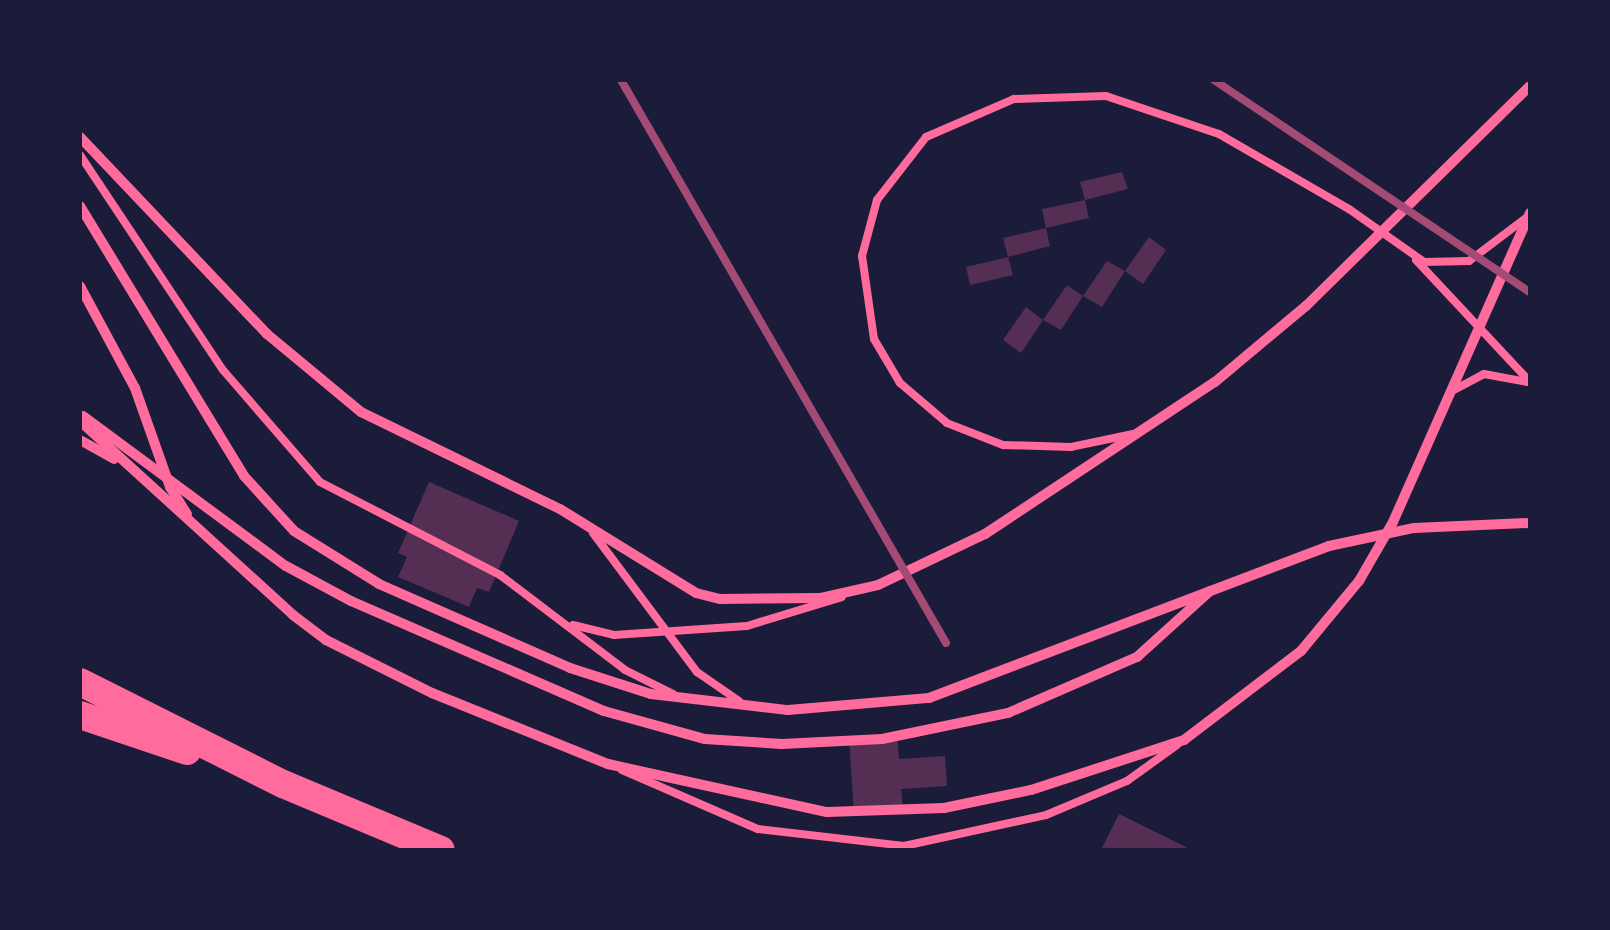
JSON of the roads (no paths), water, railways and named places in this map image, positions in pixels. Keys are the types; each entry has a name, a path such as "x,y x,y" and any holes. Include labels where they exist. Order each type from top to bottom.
{"highway":[{"path":"80,682 283,784 440,850"},
{"path":"80,715 283,784"}],"street":[{"path":"80,137 268,334 361,412 588,527 679,585 720,599 852,594 878,585 953,551 1142,432 1245,360 1360,254 1530,86"},
{"path":"80,206 244,476 308,542 379,584 570,668 651,694 762,709 928,698 1215,587 1372,536 1456,524 1530,523"},
{"path":"80,417 126,466 326,640 462,706 608,764 827,812 903,814 991,801 1184,740 1266,682 1334,616 1394,522 1529,215"},
{"path":"80,286 134,388 167,478 193,523"},
{"path":"80,417 286,566 350,601 604,711 741,742 939,731 1053,697 1137,657 1215,587"},
{"path":"80,440 126,466"}],"lane":[{"path":"1142,432 1071,446 1003,445 946,422 900,383 874,339 862,256 877,200 926,138 982,108 1047,94 1138,104 1267,159 1412,257 1530,382"},
{"path":"80,155 223,370 320,482 500,575 626,670 711,704"},
{"path":"1412,257 1438,266 1469,260 1529,215"},
{"path":"1442,408 1460,384 1484,374 1530,382"},
{"path":"588,527 710,684 762,709"},
{"path":"552,612 599,634 668,631 764,623 852,594"},
{"path":"608,764 758,828 904,846 1046,816 1127,781 1184,740"}],"railway":[{"path":"621,80 946,643"},
{"path":"1214,80 1530,292"}]}
